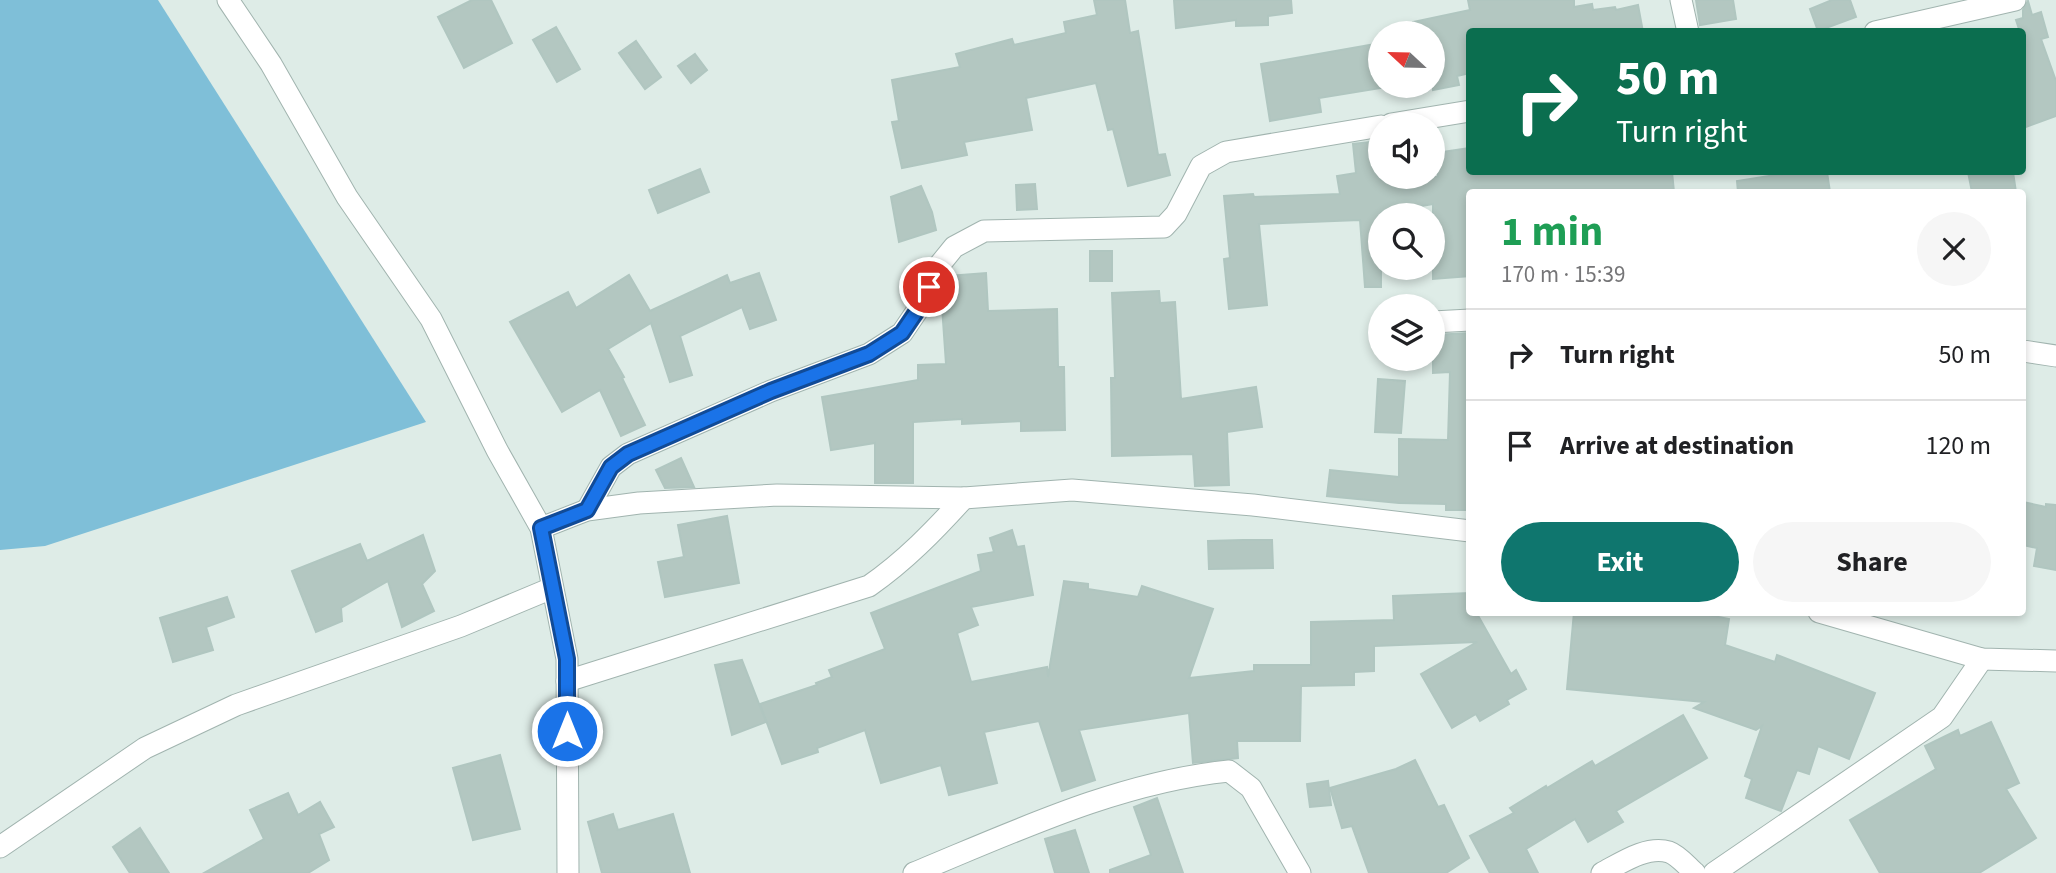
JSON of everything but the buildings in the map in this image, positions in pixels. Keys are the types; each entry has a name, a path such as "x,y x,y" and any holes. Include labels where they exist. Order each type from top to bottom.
{"street":[{"path":"228,0 271,64 347,197 431,319 497,450 541,528 567,659 566,873"},
{"path":"1681,0 1687,28"},
{"path":"1892,28 2015,0"},
{"path":"1445,115 1466,112"},
{"path":"587,510 611,467 628,454 771,391 869,354 902,333 921,305 937,268 954,247 984,231 1164,227 1176,214 1200,166 1226,152 1368,128"},
{"path":"1445,321 1466,320"},
{"path":"2026,351 2056,356"},
{"path":"541,528 587,510 639,503 777,495 964,498 1072,491 1253,505 1466,531"},
{"path":"567,681 869,586 898,566 922,544 964,498"},
{"path":"0,847 145,748 225,711 351,663 461,626 552,588"},
{"path":"1833,616 1982,659 2056,661"},
{"path":"1714,873 1941,717 1982,659"},
{"path":"914,873 1065,810 1188,775 1229,771 1251,788 1300,873"},
{"path":"1602,873 1633,856 1655,851 1671,853 1695,873"}],"water":[{"path":"0,0 158,0 426,422 45,546 0,550"}],"route":[{"path":"567,731 567,659 541,528 587,510 611,467 628,454 771,391 869,354 902,333 921,305 929,287"}]}
